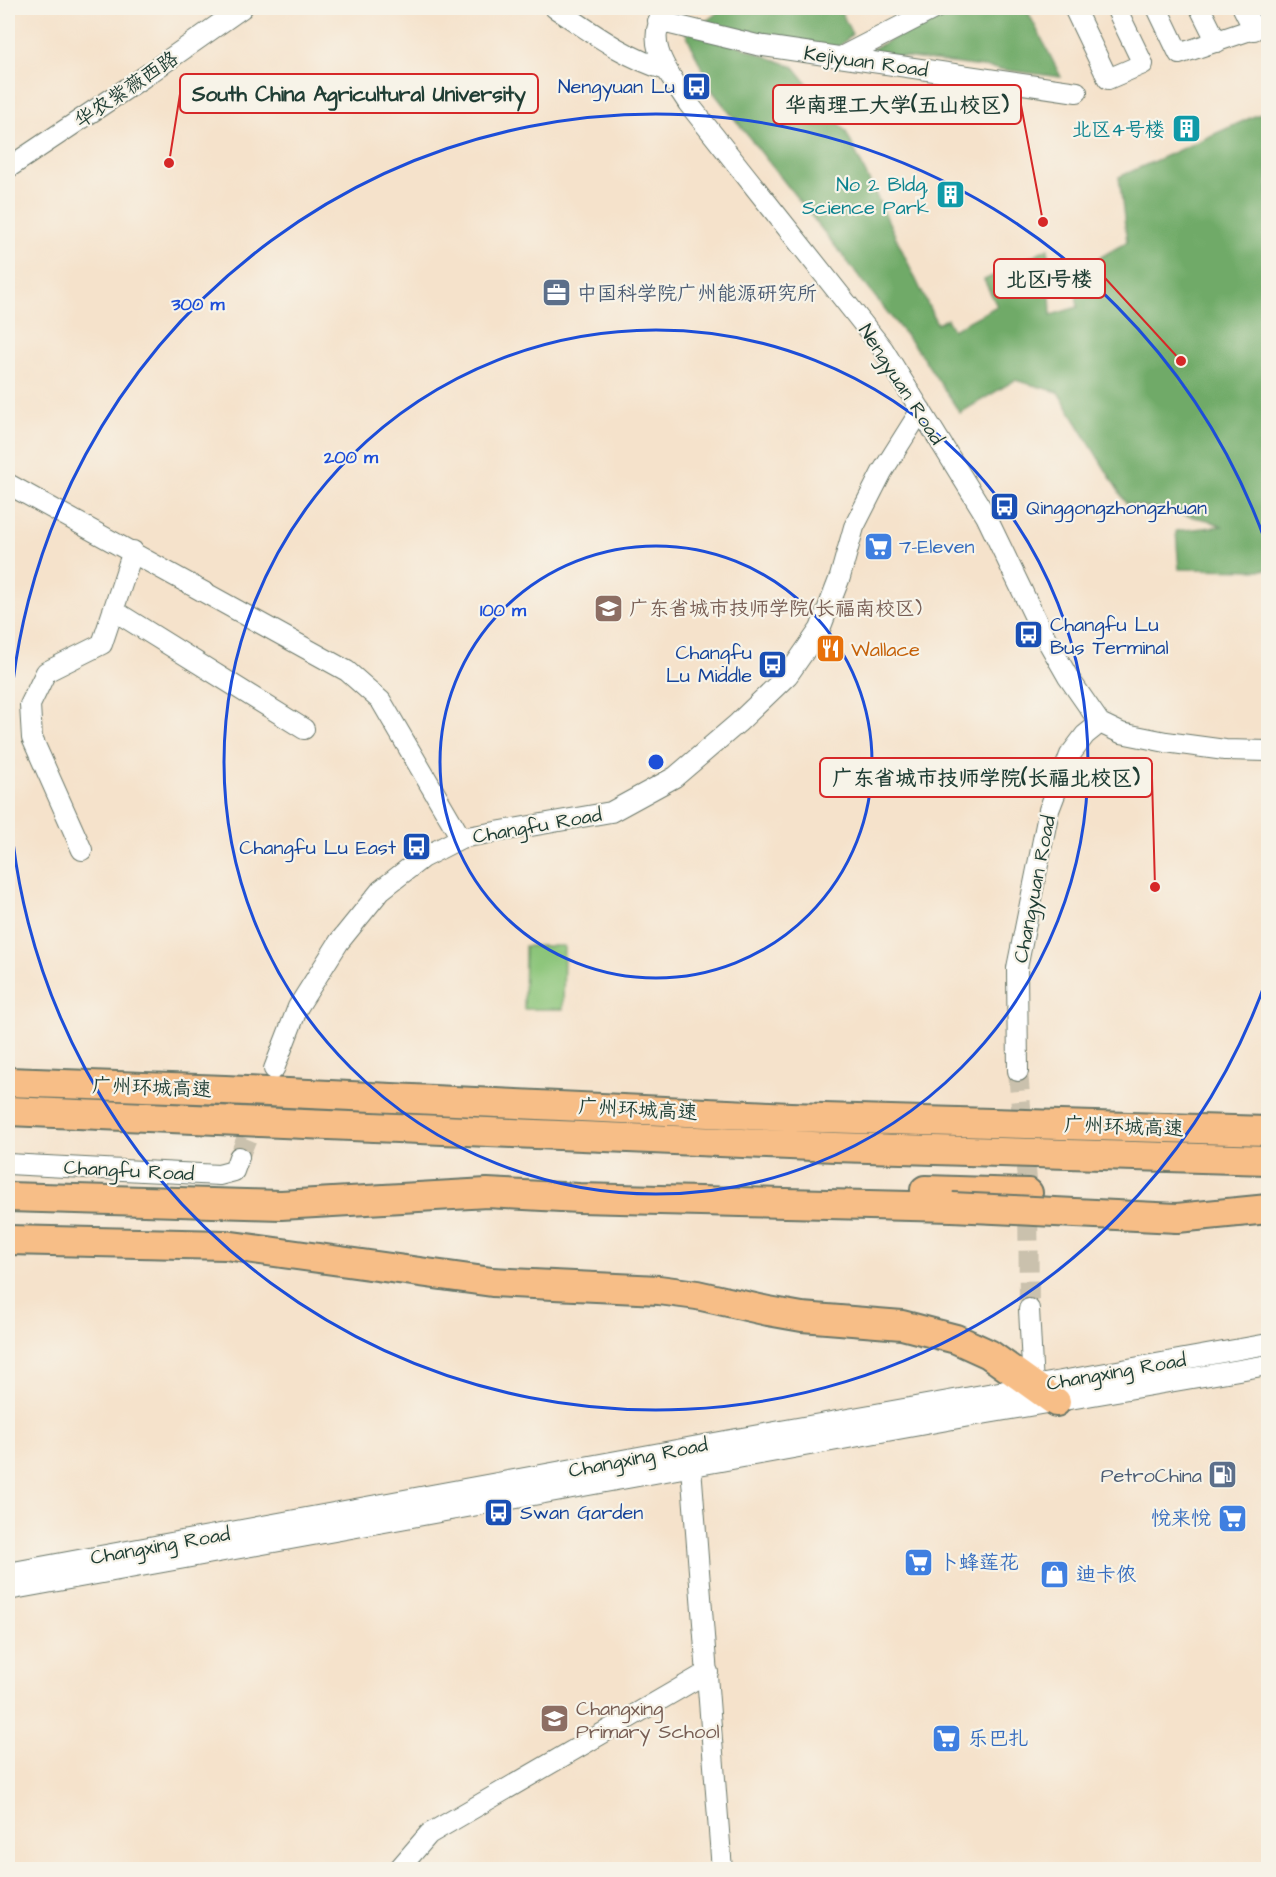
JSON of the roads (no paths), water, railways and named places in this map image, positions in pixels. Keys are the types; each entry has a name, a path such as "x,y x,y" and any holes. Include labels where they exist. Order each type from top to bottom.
{"highway":[{"name":"广州环城高速","path":"8,1082 790,1117 1269,1131"},
{"name":"广州环城高速","path":"8,1111 823,1147 1269,1160"},
{"path":"579,1198 672,1193 706,1182 1028,1193"},
{"path":"8,1197 281,1205 459,1194 952,1207 1269,1225"},
{"path":"1177,1218 1269,1209"},
{"path":"8,1240 225,1245 492,1282 659,1290 697,1295 801,1317 902,1325 956,1339 989,1354 1056,1402"}],"street":[{"name":"华农紫薇西路","path":"8,168 242,8"},
{"path":"555,8 620,52 666,70"},
{"path":"841,57 936,8"},
{"path":"1074,8 1108,79 1143,64 1116,8"},
{"path":"1157,8 1179,54 1261,27 1243,8"},
{"path":"1200,8 1217,42"},
{"name":"Nengyuan Road","path":"662,14 655,39 666,70 697,114 883,350 986,516 1030,609 1063,668 1100,723"},
{"name":"Kejiyuan Road","path":"662,14 757,45 1077,92"},
{"name":"Changfu Road","path":"274,1069 298,1007 339,942 381,890 422,858 460,838 611,812 675,777 789,675 820,629 840,577 854,527 882,472 921,410"},
{"path":"8,484 347,670 381,701 460,838"},
{"path":"82,850 32,738 30,705 46,672 102,644 133,551"},
{"path":"113,610 304,729"},
{"path":"1100,723 1121,733 1166,742 1225,750 1269,751"},
{"name":"Changyuan Road","path":"1018,1071 1017,968 1049,810 1070,755 1084,735 1100,723"},
{"name":"Changfu Road","path":"8,1164 219,1175 234,1171 239,1157"},
{"path":"1029,1309 1033,1386"},
{"name":"Changxing Road","path":"8,1590 690,1457 1033,1386 1269,1344"},
{"name":"Changxing Road","path":"8,1573 690,1457 1056,1402 1269,1365"},
{"path":"690,1457 722,1869"},
{"path":"398,1869 429,1834 708,1672"}],"tunnel":[{"path":"1018,1071 1028,1193 1029,1309"},
{"path":"239,1157 270,1081"}],"place":[{"name":"Nengyuan Lu","path":"696,86"},
{"name":"北区4号楼","path":"1186,129"},
{"name":"South China Agricultural University","path":"169,163"},
{"name":"No 2 Bldg, Science Park","path":"950,195"},
{"name":"华南理工大学(五山校区)","path":"1043,222"},
{"name":"中国科学院广州能源研究所","path":"556,293"},
{"name":"北区1号楼","path":"1181,361"},
{"name":"Qinggongzhongzhuan","path":"1005,507"},
{"name":"7-Eleven","path":"878,546"},
{"name":"广东省城市技师学院(长福南校区)","path":"608,608"},
{"name":"Changfu Lu Bus Terminal","path":"1029,635"},
{"name":"Wallace","path":"830,649"},
{"name":"Changfu Lu Middle","path":"773,664"},
{"name":"Changfu Lu East","path":"417,847"},
{"name":"广东省城市技师学院(长福北校区)","path":"1155,887"},
{"name":"PetroChina","path":"1223,1475"},
{"name":"Swan Garden","path":"499,1512"},
{"name":"悦来悦","path":"1232,1518"},
{"name":"卜蜂莲花","path":"918,1562"},
{"name":"迪卡侬","path":"1055,1574"},
{"name":"Changxing Primary School","path":"555,1719"},
{"name":"乐巴扎","path":"947,1738"}]}
